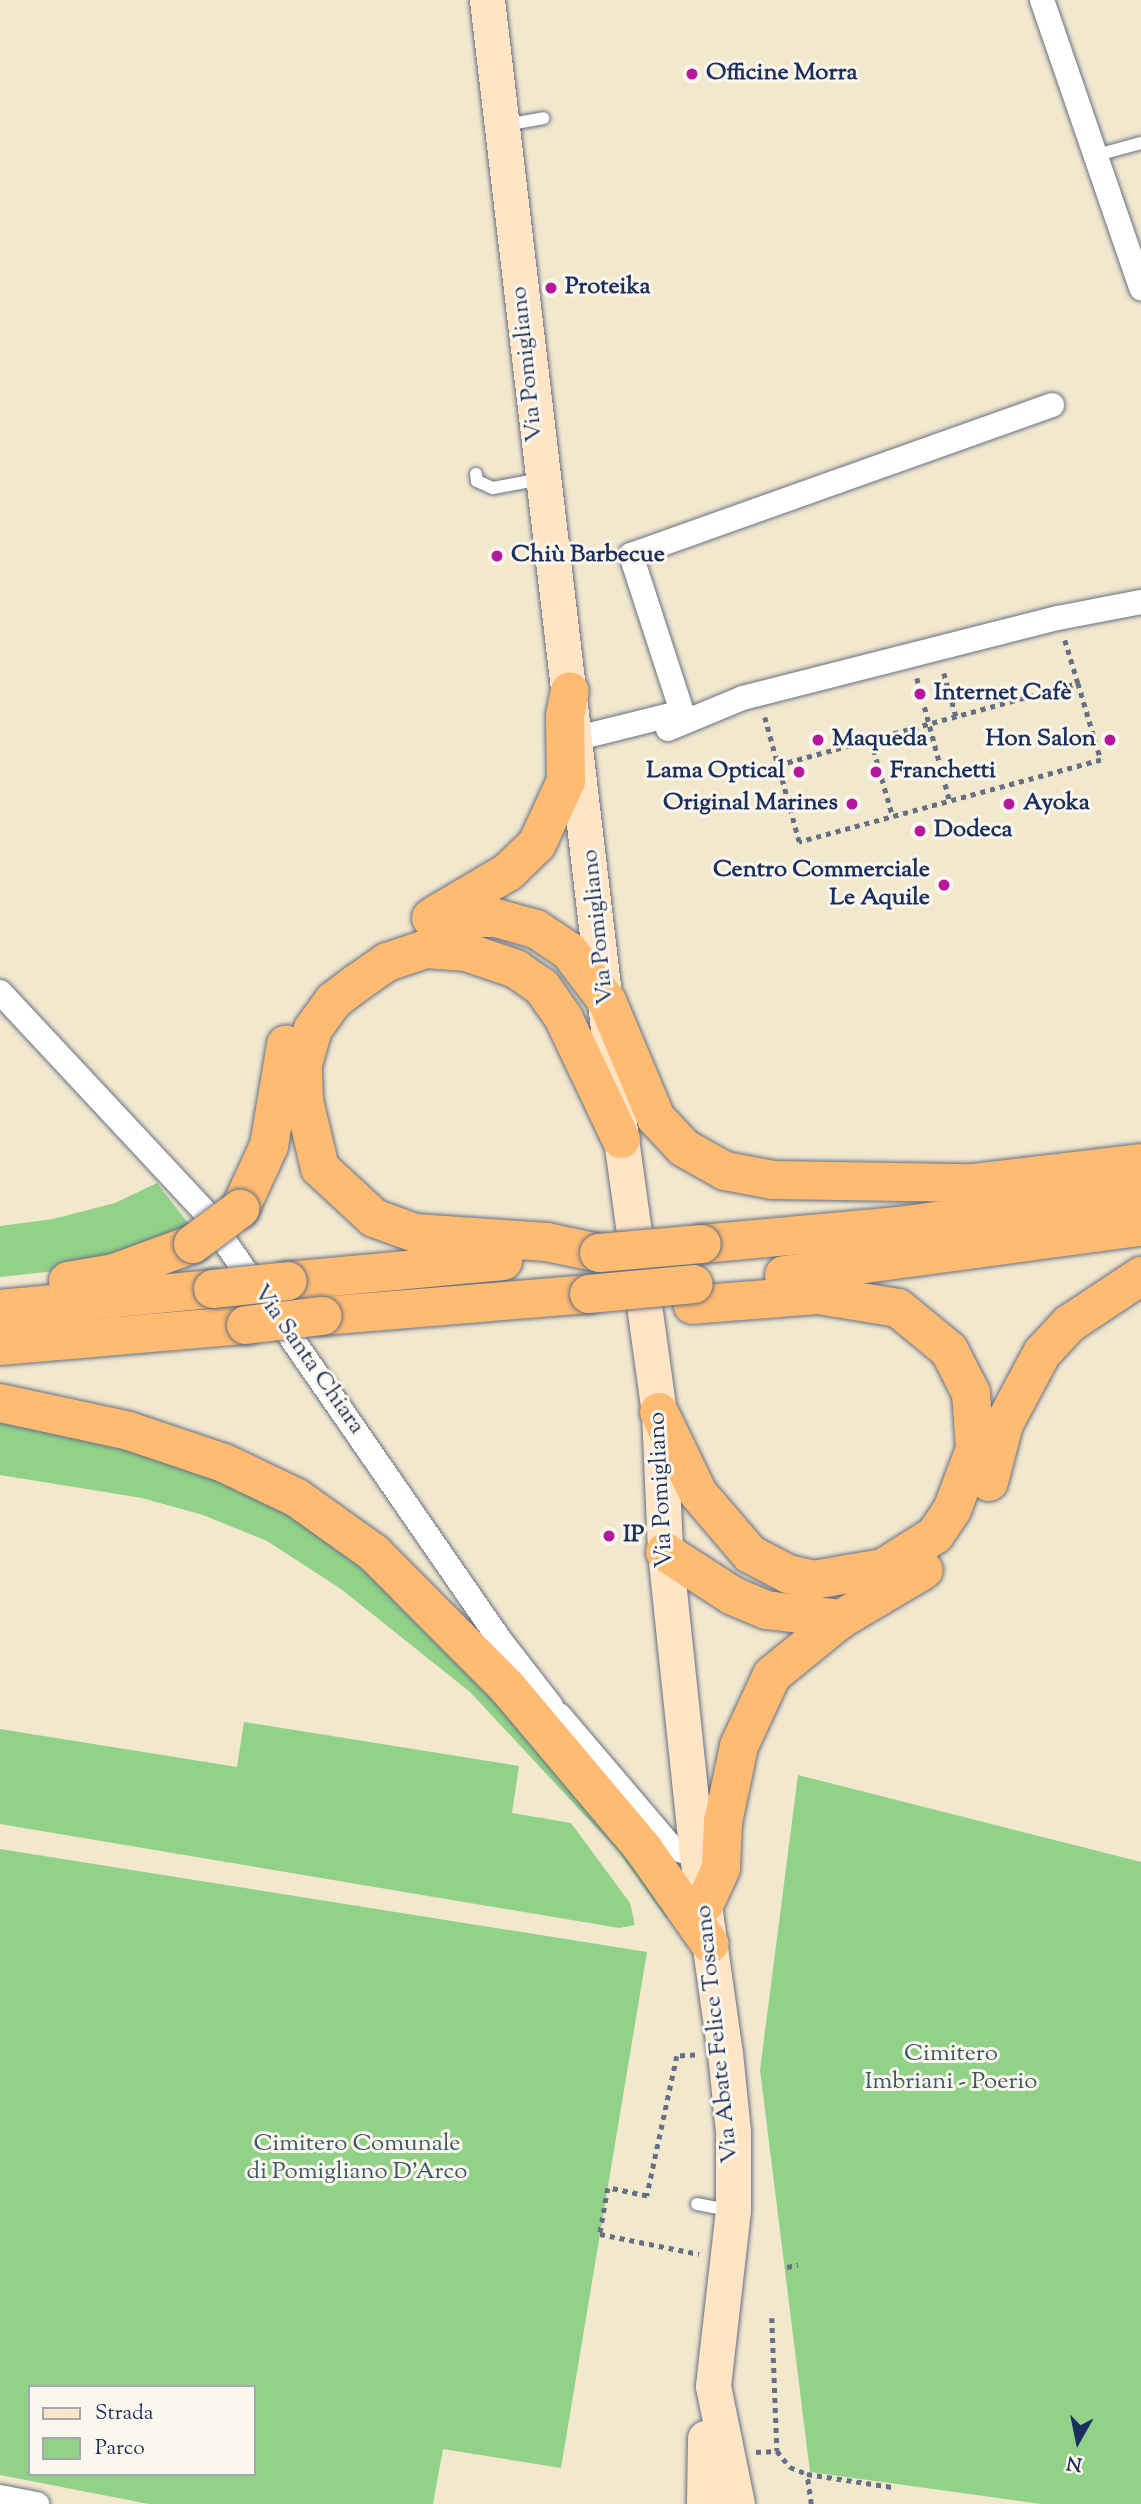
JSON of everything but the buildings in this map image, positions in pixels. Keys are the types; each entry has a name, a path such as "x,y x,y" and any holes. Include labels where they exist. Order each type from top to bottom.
{"highway":[{"path":"0,1289 114,1272 193,1244 240,1209 269,1146 288,1034 331,976 360,952 431,918 509,872 537,844 566,780 565,716 570,691"},
{"path":"431,918 496,918 536,929 569,951 607,1001 656,1118 684,1148 725,1171 773,1180 972,1183 1141,1163"},
{"path":"600,1253 547,1242 415,1233 374,1218 320,1168 304,1101 303,1064 313,1030 333,1001 387,962 426,949 466,952 516,969 542,987 564,1019 621,1139"},
{"path":"0,1308 906,1225 1141,1193"},
{"path":"0,1346 380,1311 474,1321 589,1303 693,1294 1141,1227"},
{"path":"705,1903 721,1868 723,1822 739,1746 772,1675 841,1619 943,1558 964,1537 979,1512 1004,1424 1042,1353 1069,1324 1141,1276"},
{"path":"659,1412 698,1493 742,1546 788,1574 813,1580 883,1568 935,1535 952,1510 975,1450 971,1393 949,1350 898,1308 818,1295 693,1294"},
{"path":"0,1403 129,1431 224,1463 297,1498 374,1553 434,1609 569,1760 642,1847 710,1944"},
{"path":"665,1552 733,1596 766,1609 841,1619"}],"main road":[{"name":"Via Pomigliano","path":"487,0 542,479 578,738 621,1139 659,1412 665,1552 697,1855"},
{"name":"Via Abate Felice Toscano","path":"697,1855 733,2132 733,2210 713,2386 737,2504"},
{"path":"704,2504 704,2444 713,2386"}],"street":[{"path":"1042,0 1141,288"},
{"path":"578,738 682,712 631,555 1052,405"},
{"path":"1107,598 1141,589"},
{"path":"578,738 622,740 686,725 743,698 1058,618 1141,602"},
{"name":"Via Santa Chiara","path":"0,992 203,1210 500,1640 551,1706 569,1760"},
{"path":"551,1706 672,1849 697,1855"},
{"path":"0,2497 37,2504"}],"lane":[{"path":"502,126 542,118"},
{"path":"1097,155 1141,144"},
{"path":"476,474 478,481 493,488 542,479"},
{"path":"697,2204 733,2210"}],"path":[{"path":"765,717 799,842 950,802 1101,760 1064,636"},
{"path":"943,669 956,716"},
{"path":"917,676 950,802"},
{"path":"778,765 1078,683"},
{"path":"871,740 892,817"},
{"path":"677,2056 647,2196 608,2188 600,2234 699,2254"},
{"path":"787,2267 798,2265"},
{"path":"772,2318 777,2451 790,2467 807,2474 891,2487"},
{"path":"753,2452 777,2451"},
{"path":"807,2474 811,2504"}],"green space":[{"path":"157,1183 191,1227 74,1269 0,1277 0,1226 53,1219 115,1203"},
{"path":"0,1420 172,1460 298,1517 360,1560 449,1647 632,1858 669,1911 666,1918 618,1851 470,1692 341,1589 267,1541 203,1515 142,1498 0,1475"},
{"path":"244,1722 519,1766 512,1813 571,1823 630,1903 635,1925 619,1928 0,1824 0,1729 237,1767"},
{"name":"Cimitero Imbriani - Poerio","path":"798,1775 1141,1862 1141,2504 1041,2504 810,2472 760,2070"},
{"name":"Cimitero Comunale di Pomigliano D'Arco","path":"0,1849 647,1952 561,2468 443,2449 433,2504 149,2504 0,2475"}],"place":[{"name":"Officine Morra","path":"692,74"},
{"name":"Proteika","path":"551,288"},
{"name":"Chiù Barbecue","path":"497,556"},
{"name":"Internet Cafè","path":"920,694"},
{"name":"Maqueda","path":"818,740"},
{"name":"Hon Salon","path":"1110,740"},
{"name":"Lama Optical","path":"799,772"},
{"name":"Franchetti","path":"876,772"},
{"name":"Original Marines","path":"852,804"},
{"name":"Ayoka","path":"1009,804"},
{"name":"Dodeca","path":"920,831"},
{"name":"Centro Commerciale Le Aquile","path":"944,885"},
{"name":"IP","path":"609,1536"}]}
